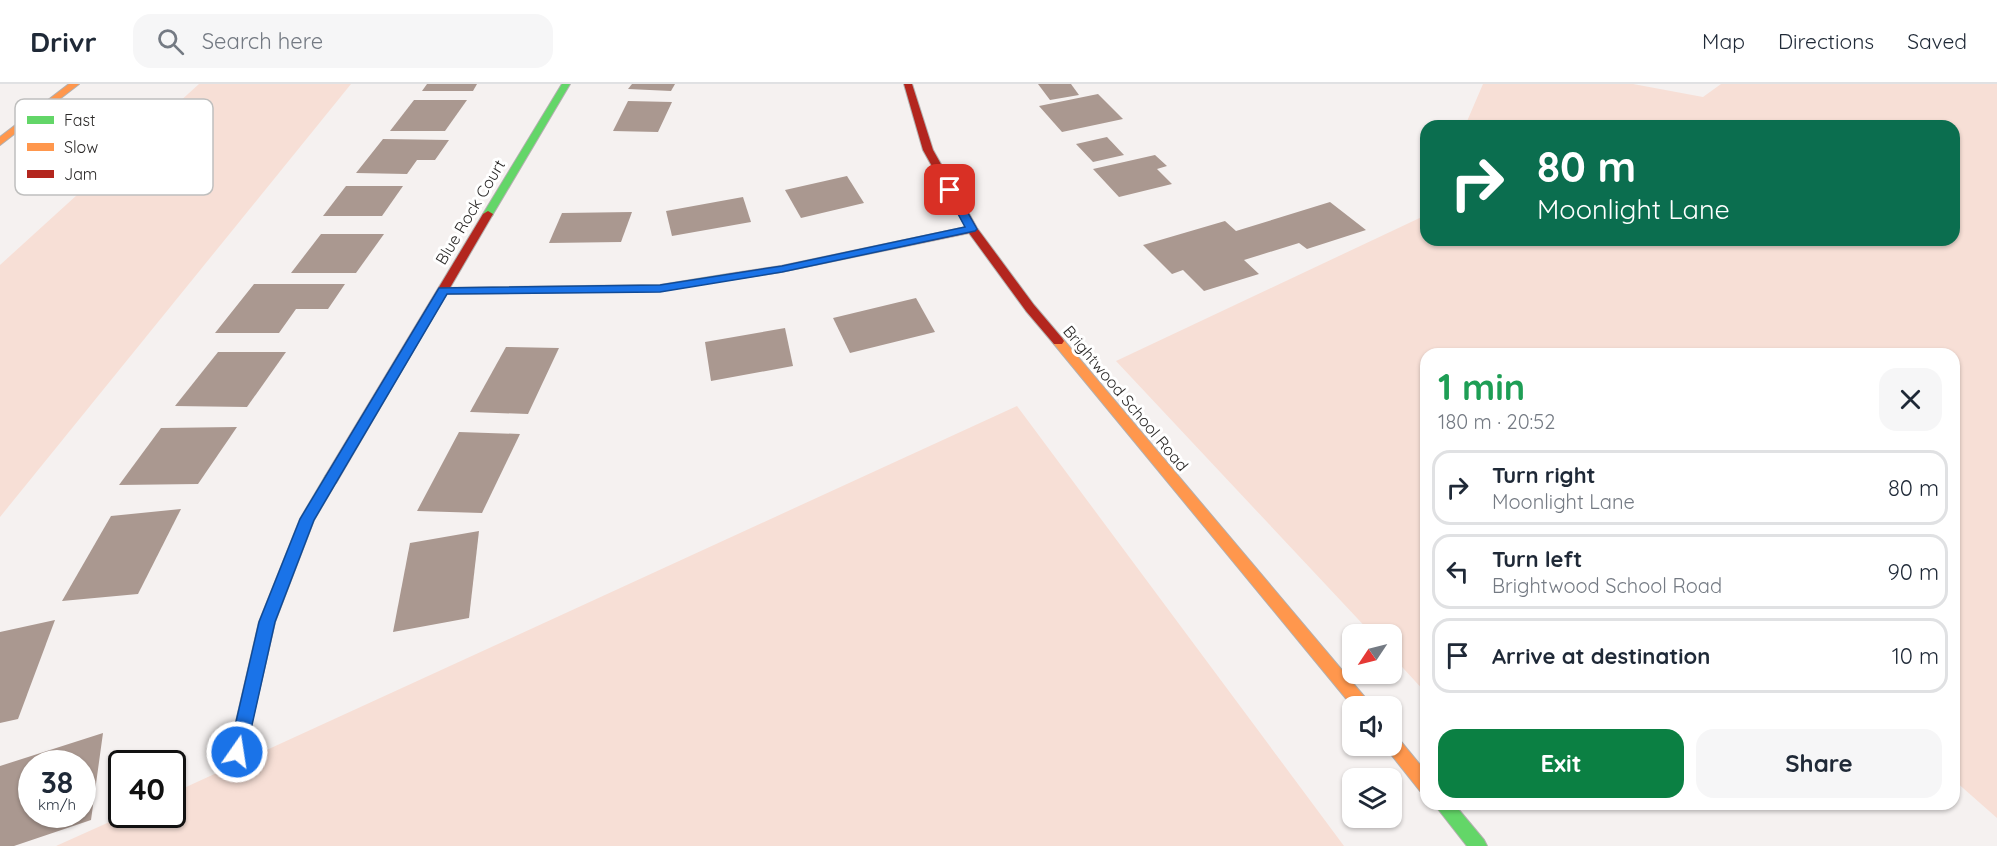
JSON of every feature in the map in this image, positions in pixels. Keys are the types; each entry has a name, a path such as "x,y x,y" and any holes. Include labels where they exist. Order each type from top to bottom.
{"main road":[{"path":"56,99 75,84"},
{"name":"Blue Rock Court","path":"237,752 267,622 307,519 566,84"},
{"name":"Brightwood School Road","path":"908,84 928,150 972,229 1030,308 1354,696"},
{"path":"0,142 15,130"},
{"path":"443,291 660,288 782,269 972,229"},
{"path":"1402,755 1420,777"},
{"path":"1448,810 1478,846"}],"shaded area":[{"path":"199,84 351,84 0,517 0,265 77,195 213,195 213,99 183,99"},
{"path":"1483,84 1633,84 1703,97 1721,84 1997,84 1997,818 1960,785 1960,348 1420,348 1420,686 1402,667 1402,624 1363,624 1116,361 1420,218 1420,246 1960,246 1960,120 1468,120"},
{"path":"1017,406 1344,846 56,846 108,823 108,828 186,828 186,787"}],"building":[{"path":"427,84 477,84 473,91 422,91"},
{"path":"632,84 675,84 671,91 628,89"},
{"path":"1038,84 1071,84 1079,95 1050,100"},
{"path":"1098,94 1123,119 1062,132 1039,106"},
{"path":"414,100 467,100 445,131 390,131"},
{"path":"628,101 672,102 658,132 613,131"},
{"path":"1107,137 1124,155 1093,162 1076,144"},
{"path":"383,139 449,140 435,160 417,160 407,174 356,173"},
{"path":"1155,155 1167,166 1157,169 1172,184 1119,197 1093,169"},
{"path":"847,176 864,203 801,218 785,190"},
{"path":"346,186 403,186 382,216 323,216"},
{"path":"743,197 751,222 672,236 666,211"},
{"path":"1330,202 1366,230 1307,249 1299,243 1244,260 1259,274 1204,291 1183,270 1172,274 1143,245 1225,221 1236,231"},
{"path":"632,212 621,242 549,243 562,213"},
{"path":"321,234 384,234 356,273 291,273"},
{"path":"254,284 345,284 328,309 296,309 279,333 215,333"},
{"path":"916,298 935,332 850,353 833,318"},
{"path":"785,328 793,366 711,381 705,342"},
{"path":"506,347 559,348 528,414 470,412"},
{"path":"218,352 286,352 247,407 175,406"},
{"path":"237,427 198,484 119,485 161,428"},
{"path":"459,432 520,434 482,513 417,511"},
{"path":"181,509 138,594 62,601 111,516"},
{"path":"479,531 469,618 393,632 410,543"},
{"path":"55,620 18,719 0,723 0,632"},
{"path":"103,733 96,784 96,750 50,750"},
{"path":"18,760 18,828 67,828 14,846 0,846 0,766"}],"traffic: fast":[{"path":"488,214 566,84"},
{"path":"443,291 660,288 728,277"},
{"path":"237,752 267,622 307,519 331,479"},
{"path":"1448,810 1478,846"}],"traffic: slow":[{"path":"56,99 75,84"},
{"path":"0,142 15,130"},
{"path":"1058,341 1354,696"},
{"path":"1402,755 1420,778"}],"traffic: jam":[{"path":"908,84 928,150 972,229 1030,308 1058,341"},
{"path":"331,479 488,214"},
{"path":"728,277 781,269 972,229"}],"route":[{"path":"237,752 267,622 307,519 443,291 660,288 782,269 972,229 950,190"}]}
